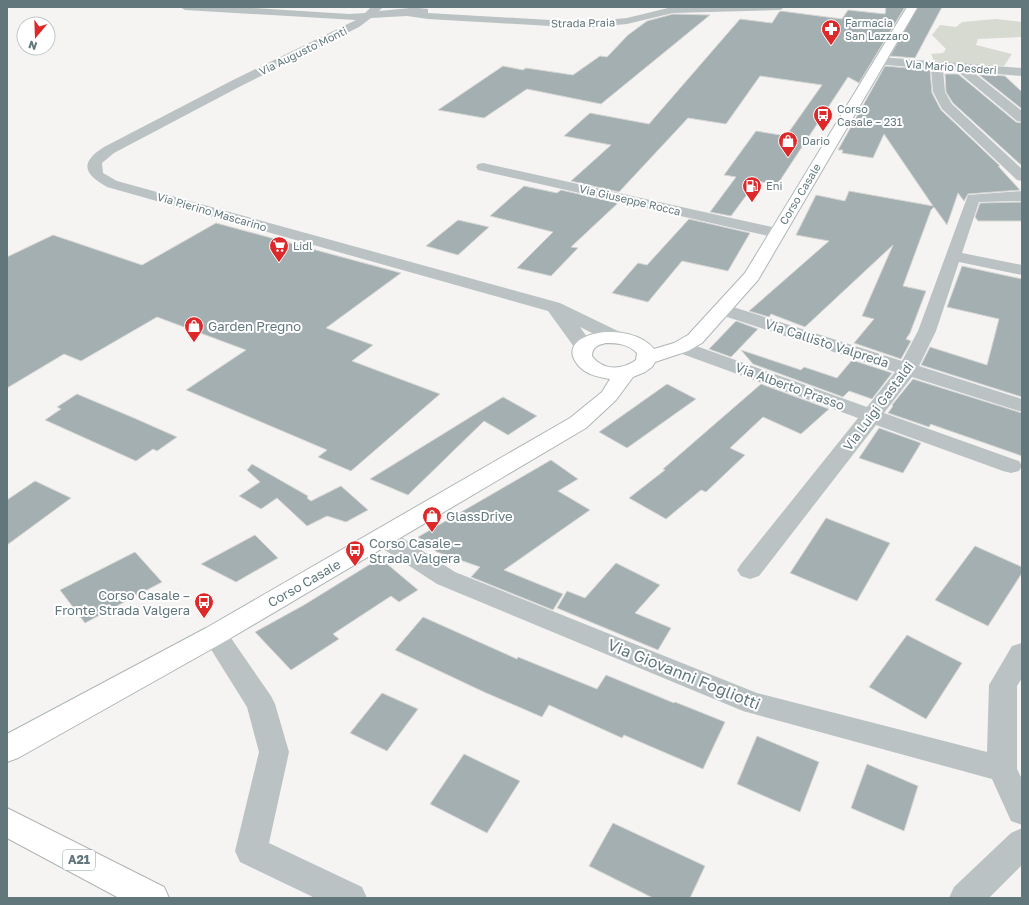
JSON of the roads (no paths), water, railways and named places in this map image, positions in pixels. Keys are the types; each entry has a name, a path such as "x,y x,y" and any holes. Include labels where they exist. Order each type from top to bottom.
{"main road":[{"name":"Corso Casale","path":"7,749 215,635 578,423 609,396 625,373 640,367 647,358 681,346 695,339 724,310 752,276 908,12 913,8"},
{"path":"595,408 596,388 590,367 582,357 584,347 596,339 664,337 703,330"},
{"path":"623,338 644,348 647,353 647,358"},
{"path":"590,367 607,373 625,373"},
{"name":"A21","path":"7,822 152,898"}],"street":[{"path":"185,7 337,16 366,15 412,9 466,7"},
{"name":"Via Augusto Monti","path":"223,90 355,25 364,20 366,15 378,7"},
{"path":"462,18 473,7"},
{"name":"Strada Praia","path":"412,9 421,16 584,25 627,21 674,10 780,7"},
{"name":"Via Mario Desderi","path":"880,61 1022,72"},
{"path":"937,66 938,92 946,106 1022,177"},
{"path":"961,68 1022,118"},
{"name":"Via Pierino Mascarino","path":"223,90 101,156 95,161 94,165 97,175 101,179 120,186 554,307 623,338"},
{"path":"1005,103 1022,103"},
{"name":"Via Giuseppe Rocca","path":"483,167 778,233"},
{"name":"Via Luigi Gastaldi","path":"750,570 908,369 928,331 973,198 1022,196"},
{"path":"953,256 1022,270"},
{"path":"554,307 570,325 584,347"},
{"name":"Via Callisto Valpreda","path":"724,310 1022,406"},
{"name":"Via Alberto Prasso","path":"681,346 1011,466"},
{"name":"Via Giovanni Fogliotti","path":"383,537 446,578 753,703 1002,769"},
{"path":"215,635 261,704 274,752 251,850 350,898"},
{"path":"1022,654 1003,686 1002,769 1022,812"},
{"path":"966,898 1022,843"}],"place":[{"name":"Farmacia San Lazzaro","path":"831,46"},
{"name":"Corso Casale – 231","path":"823,132"},
{"name":"Dario","path":"788,158"},
{"name":"Eni","path":"752,203"},
{"name":"Lidl","path":"279,263"},
{"name":"Garden Pregno","path":"194,343"},
{"name":"GlassDrive","path":"432,533"},
{"name":"Corso Casale – Strada Valgera","path":"355,567"},
{"name":"Corso Casale – Fronte Strada Valgera","path":"204,619"}]}
